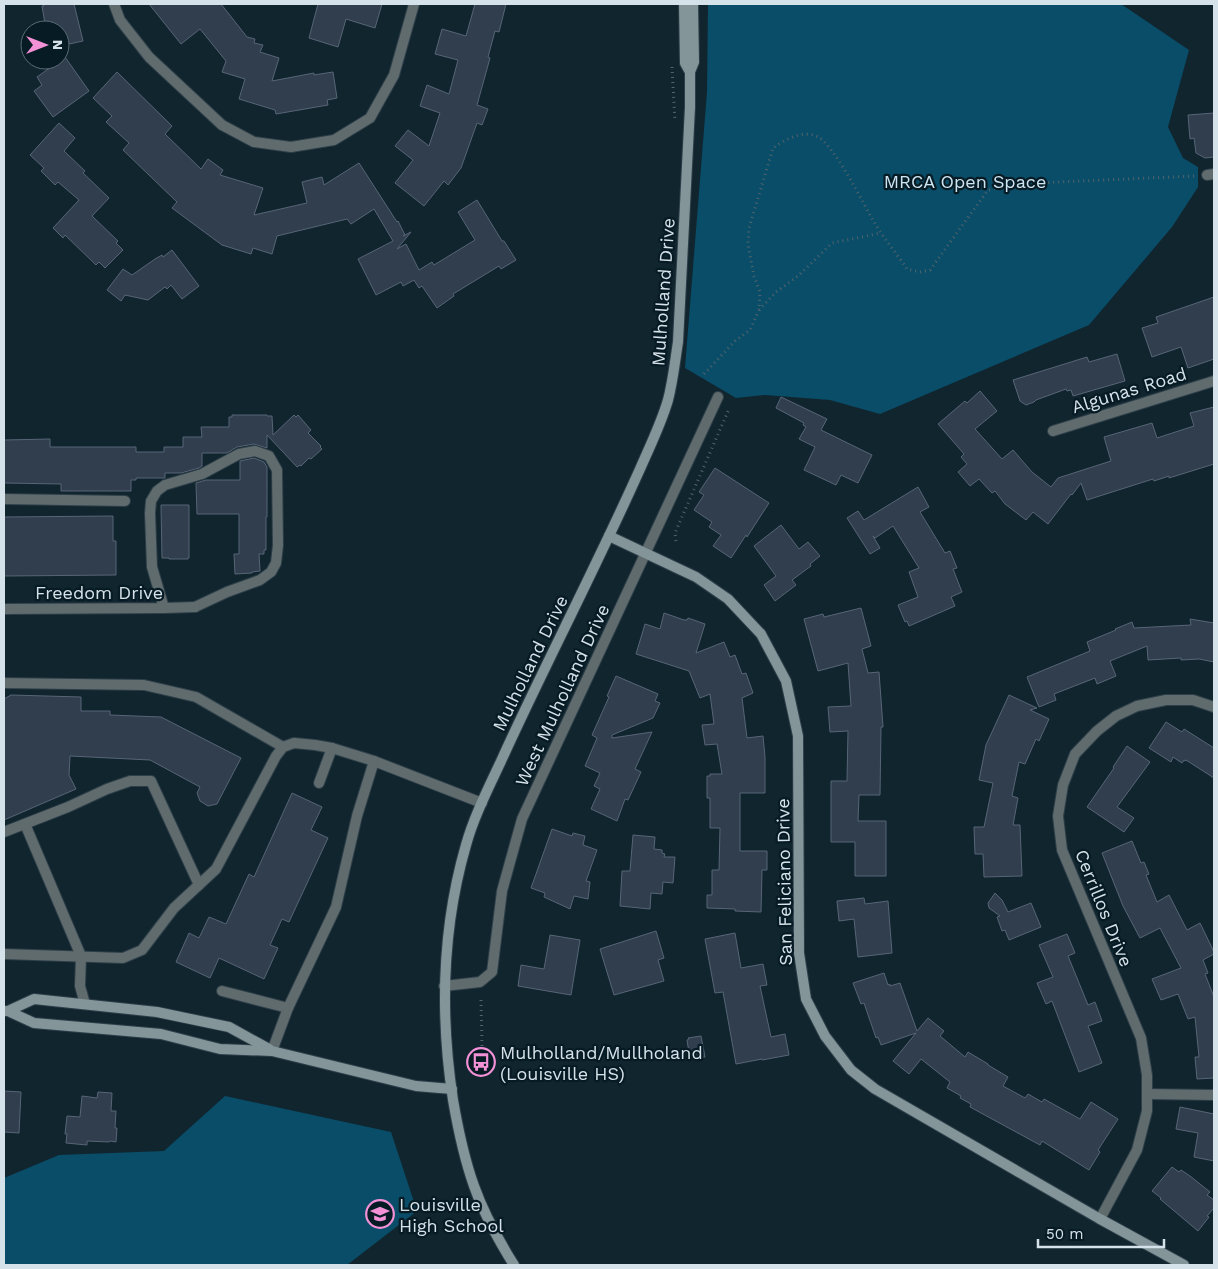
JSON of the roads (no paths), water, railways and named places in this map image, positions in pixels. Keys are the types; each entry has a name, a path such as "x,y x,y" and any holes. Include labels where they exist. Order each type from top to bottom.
{"main road":[{"name":"Mulholland Drive","path":"684,4 685,63 690,72"},
{"name":"Mulholland Drive","path":"514,1265 491,1224 474,1188 460,1142 447,1047 444,986 449,924 466,843 482,803 609,536 658,429 668,400 678,342 690,72 694,62 693,4"},
{"name":"San Feliciano Drive","path":"609,536 696,577 728,599 761,634 786,681 798,736 799,953 806,999 825,1036 851,1070 875,1089 1100,1219 1184,1265"},
{"path":"6,1011 34,999 157,1012 229,1027 272,1050"},
{"path":"6,1011 34,1023 161,1034 220,1049 272,1050 416,1086 452,1089"}],"street":[{"path":"114,4 120,20 149,57 222,125 254,142 291,147 334,140 370,118 394,75 414,4"},
{"name":"Algunas Road","path":"1053,431 1214,381"},
{"name":"West Mulholland Drive","path":"444,986 480,982 492,972 502,891 522,820 718,397"},
{"name":"Freedom Drive","path":"4,609 164,608 195,607 227,592 260,580 270,572 276,563 278,545 277,470 269,456 255,451 239,454 202,474 166,485 157,491 151,501 150,513 152,567 164,608"},
{"path":"4,499 125,501"},
{"path":"4,683 144,685 196,697 283,747"},
{"name":"Cerrillos Drive","path":"1100,1219 1137,1150 1147,1111 1147,1075 1141,1038 1062,850 1058,816 1063,785 1075,754 1096,730 1116,716 1137,706 1166,700 1193,700 1214,706"},
{"path":"4,954 124,958 142,950 174,908 216,869 276,756 283,747 294,743 332,748 374,761 482,803"},
{"path":"319,783 332,748"},
{"path":"272,1050 288,1008 336,907 357,816 374,761"},
{"path":"4,832 130,781 151,781 199,885"},
{"path":"25,824 81,956 80,986 85,1004"},
{"path":"222,991 288,1008"},
{"path":"1147,1094 1214,1095"}],"place":[{"name":"Mulholland/Mullholand (Louisville HS)","path":"481,1062"},
{"name":"Louisville High School","path":"380,1214"}],"park label":[{"name":"MRCA Open Space","path":"965,181"}]}
